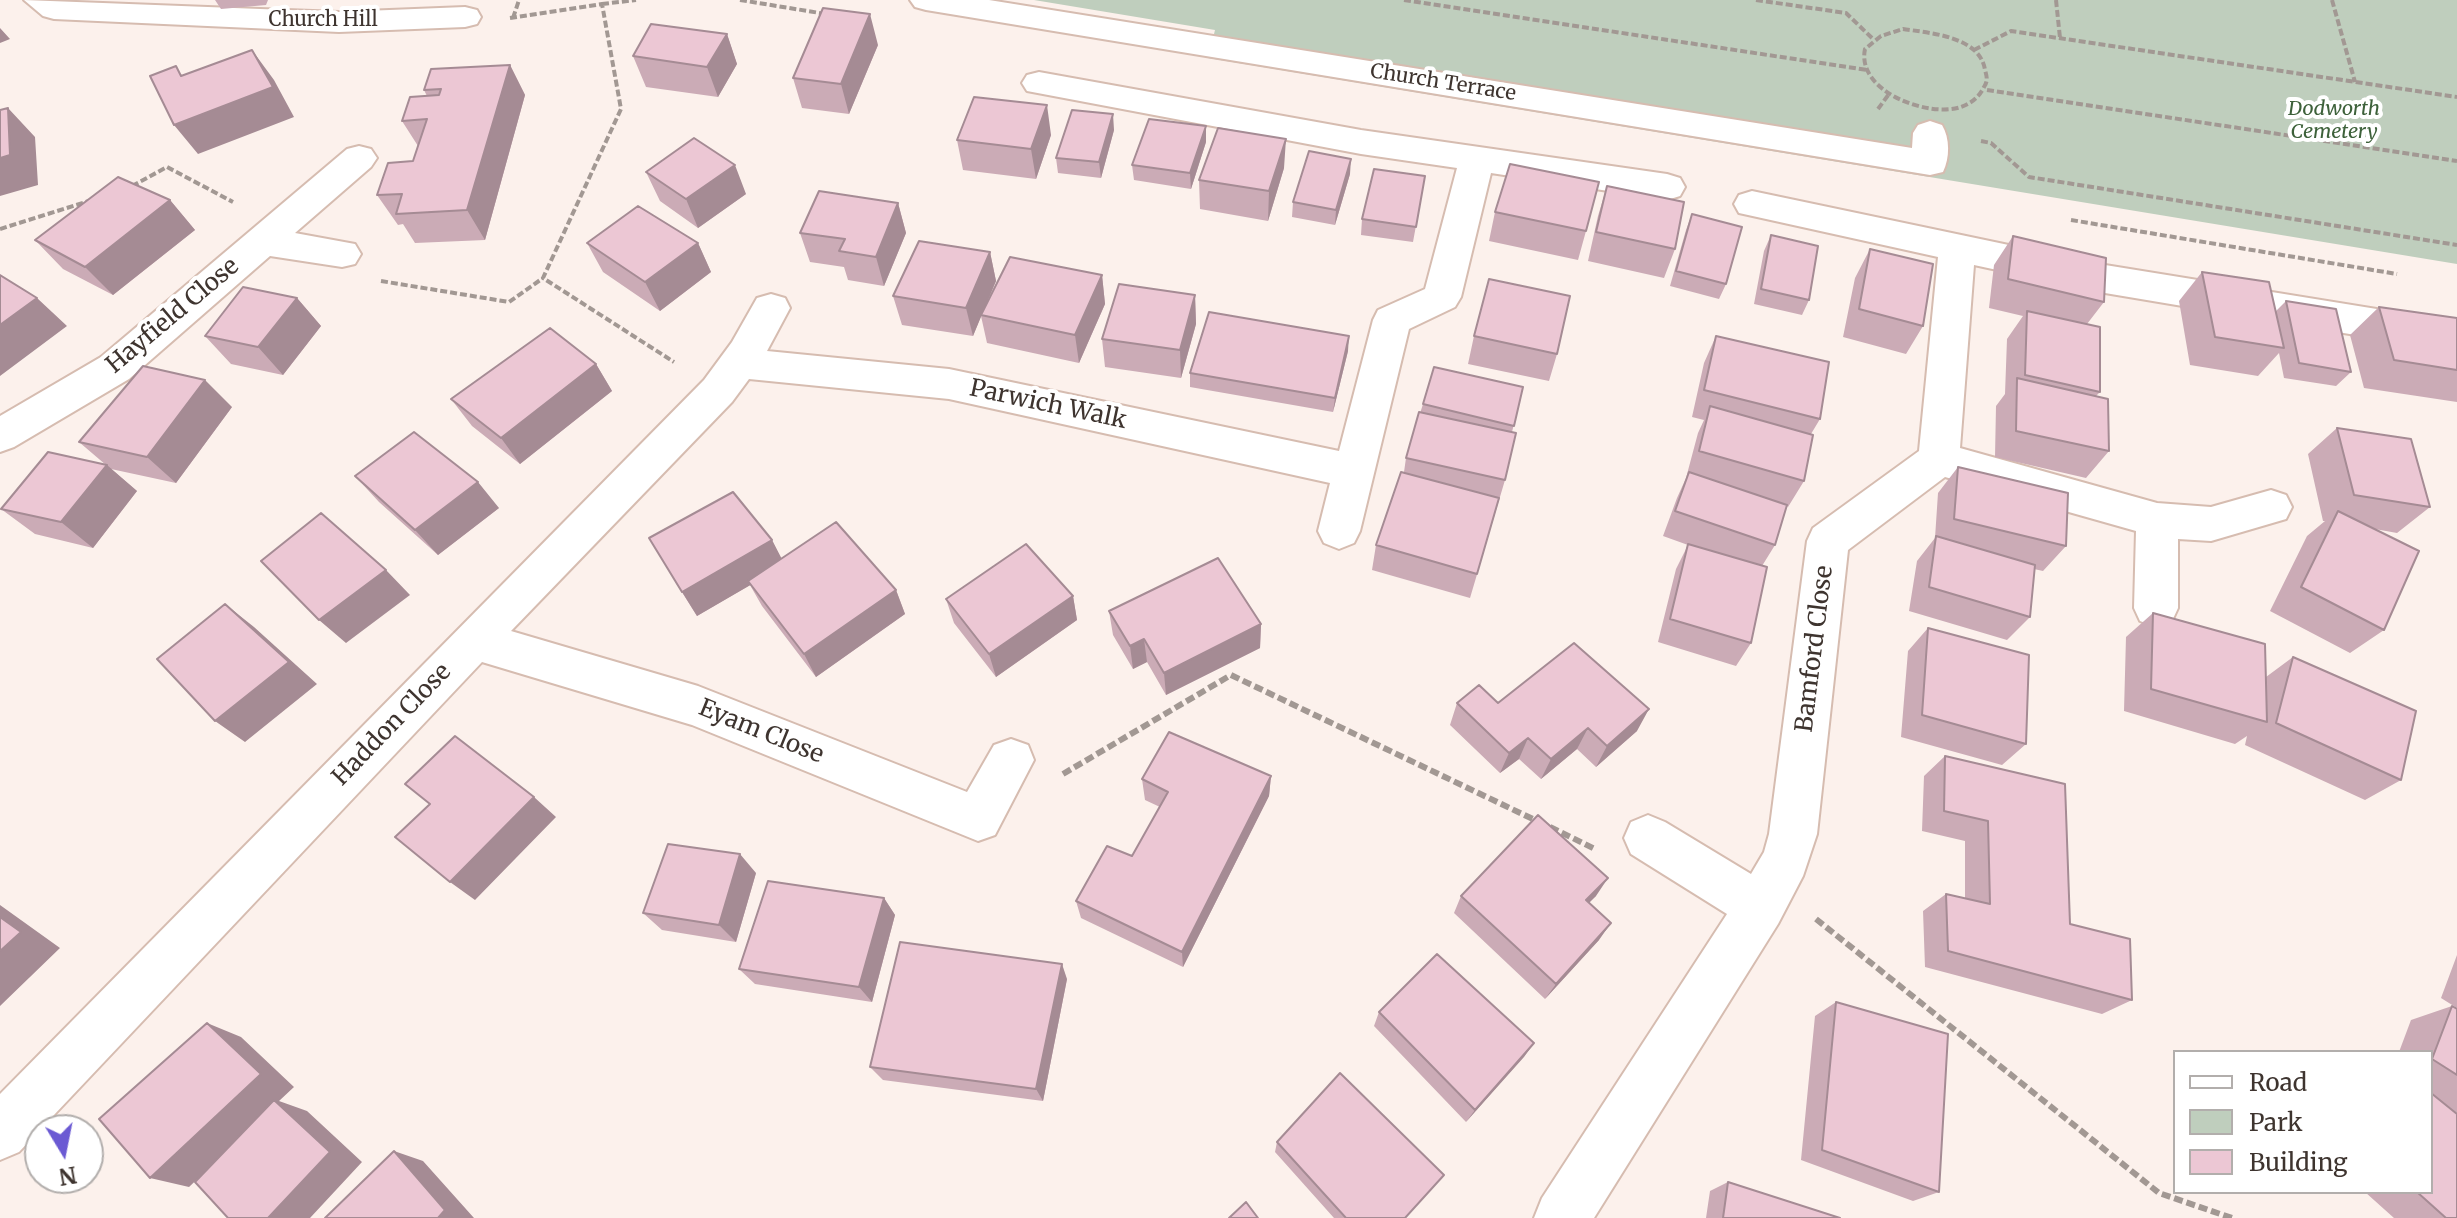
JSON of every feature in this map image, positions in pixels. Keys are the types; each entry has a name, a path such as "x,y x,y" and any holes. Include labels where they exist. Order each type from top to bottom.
{"street":[{"name":"Church Hill","path":"40,0 54,9 339,22 465,17"},
{"name":"Church Terrace","path":"926,0 1930,163 1930,133"},
{"path":"1039,83 1361,142 1667,187"},
{"name":"Hayfield Close","path":"0,436 115,368 359,158"},
{"path":"1339,531 1392,320 1442,297 1477,160"},
{"path":"1752,204 2099,278 2457,337"},
{"name":"Hayfield Close","path":"271,234 342,254"},
{"path":"1957,247 1939,459 2157,520 2211,524 2271,507"},
{"name":"Haddon Close","path":"0,1133 729,377 771,308"},
{"name":"Parwich Walk","path":"729,377 949,384 1353,471"},
{"name":"Bamford Close","path":"1562,1218 1786,860 1793,834 1828,541 1939,459"},
{"path":"2156,608 2157,520"},
{"name":"Eyam Close","path":"474,640 698,706 978,819 1011,760"},
{"path":"1648,838 1766,896"}],"path":[{"path":"512,18 519,0"},
{"path":"465,17 512,18 636,0"},
{"path":"1404,0 1867,70 1889,94 1926,107 1964,106 1987,90 1990,77 1985,63 1974,50 1941,33 1922,29 1903,29 1873,39 1866,48 1867,70"},
{"path":"1756,0 1846,13 1873,39"},
{"path":"2056,0 2060,38"},
{"path":"2332,0 2355,82"},
{"path":"342,254 355,277 509,302 543,278 621,109 602,4"},
{"path":"1974,50 2011,31 2457,97"},
{"path":"1987,90 2457,161"},
{"path":"131,187 167,167 271,234"},
{"path":"0,229 91,201"},
{"path":"543,278 729,377"},
{"path":"1011,760 1056,778 1231,675 1617,859 1639,831 1648,838"},
{"path":"1766,896 2159,1193 2232,1218"}],"green space":[{"name":"Dodworth Cemetery","path":"1034,0 2457,0 2457,264 1208,58 1215,30"}],"building":[{"path":"823,8 870,14 841,84 793,78"},
{"path":"651,24 727,34 707,67 633,56"},
{"path":"252,50 273,87 174,125 150,76 176,66 181,76"},
{"path":"510,65 467,210 396,214 402,194 377,195 388,163 413,161 427,119 402,121 410,97 439,95 441,89 424,90 431,69"},
{"path":"974,97 1047,105 1031,149 957,140"},
{"path":"8,108 10,155 0,158 0,110"},
{"path":"1072,110 1113,114 1099,162 1056,158"},
{"path":"1149,119 1206,126 1190,173 1132,165"},
{"path":"1218,128 1286,139 1269,191 1199,180"},
{"path":"694,138 735,165 686,199 646,172"},
{"path":"1309,151 1351,159 1336,210 1293,202"},
{"path":"1510,164 1599,182 1586,231 1495,212"},
{"path":"1374,169 1425,176 1416,227 1362,219"},
{"path":"118,177 170,200 85,267 35,240"},
{"path":"1607,186 1684,202 1675,249 1596,232"},
{"path":"819,191 898,203 876,257 839,251 845,239 800,233"},
{"path":"638,206 698,243 645,282 587,243"},
{"path":"1692,214 1742,227 1726,284 1676,271"},
{"path":"1771,235 1818,246 1809,300 1761,289"},
{"path":"2013,236 2106,258 2104,302 2008,279"},
{"path":"919,241 990,252 966,308 893,296"},
{"path":"1870,249 1933,264 1923,326 1859,309"},
{"path":"1010,257 1102,275 1075,335 981,315"},
{"path":"2202,272 2269,282 2284,348 2215,337"},
{"path":"0,275 37,298 0,325"},
{"path":"1489,279 1570,296 1557,354 1474,336"},
{"path":"1119,284 1195,295 1180,350 1102,339"},
{"path":"243,287 297,298 258,347 205,336"},
{"path":"2286,301 2336,309 2351,372 2299,363"},
{"path":"2379,307 2457,318 2457,370 2394,360"},
{"path":"2027,311 2100,327 2100,392 2025,375"},
{"path":"1209,312 1349,336 1335,398 1190,373"},
{"path":"550,328 596,364 501,438 451,399"},
{"path":"1716,336 1829,362 1820,419 1704,390"},
{"path":"143,366 205,380 147,457 79,442"},
{"path":"1434,367 1523,387 1514,426 1423,404"},
{"path":"2017,378 2108,399 2109,451 2016,431"},
{"path":"1710,406 1813,435 1804,481 1699,451"},
{"path":"1419,412 1516,433 1505,480 1406,458"},
{"path":"2337,428 2411,439 2430,507 2354,495"},
{"path":"414,432 478,482 415,530 355,476"},
{"path":"48,452 107,465 61,522 1,509"},
{"path":"1958,467 2068,493 2066,546 1954,519"},
{"path":"1401,472 1499,498 1477,574 1376,545"},
{"path":"1689,472 1787,505 1775,545 1675,511"},
{"path":"733,492 772,540 682,592 649,538"},
{"path":"2338,511 2419,551 2384,630 2301,587"},
{"path":"321,513 386,570 319,620 261,561"},
{"path":"836,522 896,590 804,654 748,581"},
{"path":"1936,536 2035,565 2030,617 1929,587"},
{"path":"1026,544 1073,596 989,654 946,599"},
{"path":"1688,544 1767,567 1751,643 1670,619"},
{"path":"1218,558 1261,624 1164,673 1144,639 1130,646 1109,611"},
{"path":"225,604 289,662 215,721 157,659"},
{"path":"2153,613 2265,644 2267,722 2151,689"},
{"path":"1928,628 2029,655 2026,744 1922,715"},
{"path":"1574,643 1649,709 1607,746 1588,728 1551,759 1528,738 1509,753 1457,703 1479,685 1498,703"},
{"path":"2293,657 2416,711 2401,780 2276,723"},
{"path":"1169,732 1271,776 1182,952 1076,901 1107,846 1132,856 1168,792 1142,779"},
{"path":"455,736 534,797 450,882 395,837 430,804 405,784"},
{"path":"1945,756 2065,784 2070,924 2130,939 2132,1000 1948,951 1946,894 1990,904 1988,821 1944,811"},
{"path":"1538,815 1608,878 1586,900 1611,923 1556,984 1461,896"},
{"path":"668,844 740,854 719,925 643,913"},
{"path":"768,881 884,898 859,987 739,969"},
{"path":"0,917 21,932 0,951"},
{"path":"900,942 1062,964 1036,1089 870,1067"},
{"path":"1437,954 1534,1043 1475,1110 1379,1012"},
{"path":"1836,1002 1948,1034 1939,1192 1822,1150"},
{"path":"2452,1006 2457,1009 2457,1075 2433,1060"},
{"path":"207,1023 261,1074 150,1178 104,1125 104,1115"},
{"path":"1340,1073 1444,1175 1405,1218 1346,1218 1277,1142"},
{"path":"2433,1095 2457,1114 2457,1218 2446,1218 2419,1194 2433,1194"},
{"path":"274,1100 330,1152 268,1218 228,1218 195,1182"},
{"path":"394,1151 445,1210 438,1218 325,1218"},
{"path":"1728,1182 1840,1218 1723,1218"},
{"path":"1246,1202 1258,1218 1229,1218"}]}
